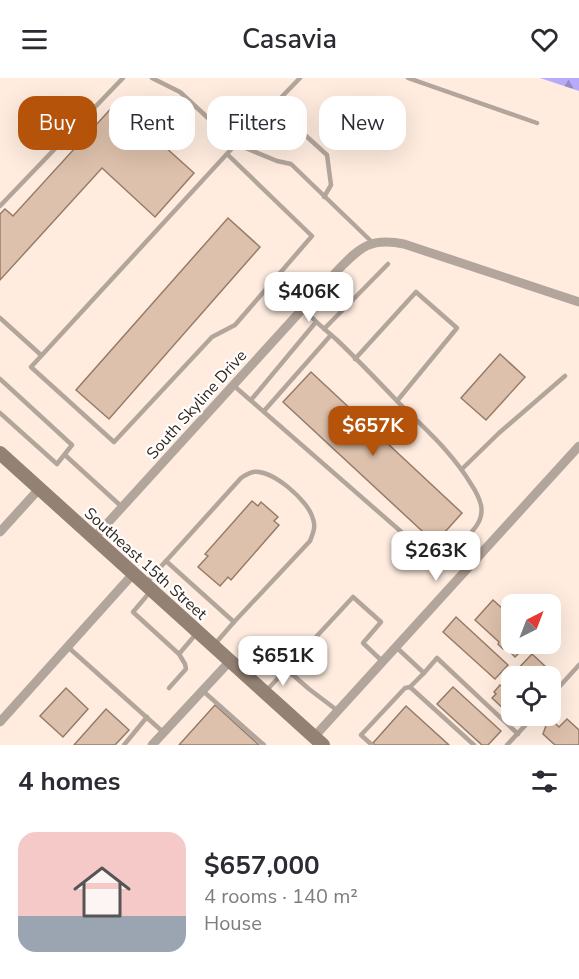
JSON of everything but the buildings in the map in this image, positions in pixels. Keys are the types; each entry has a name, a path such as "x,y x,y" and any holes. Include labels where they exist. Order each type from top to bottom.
{"main road":[{"name":"Southeast 15th Street","path":"0,453 319,743"}],"street":[{"path":"373,243 391,241 404,244 579,302"},
{"name":"South Skyline Drive","path":"94,538 351,257 373,243"},
{"path":"319,743 338,711 578,448"},
{"path":"0,532 39,489"},
{"path":"0,722 134,574"},
{"path":"152,745 230,661"}],"lane":[{"path":"0,206 123,78"},
{"path":"152,78 180,92 207,117"},
{"path":"283,96 300,78"},
{"path":"408,78 537,123"},
{"path":"307,137 327,155 331,185 324,196"},
{"path":"227,154 312,236 235,325 212,337 114,442 31,367 231,150"},
{"path":"250,150 291,164 373,243"},
{"path":"324,329 388,264"},
{"path":"355,359 416,292 457,328 397,401"},
{"path":"233,385 429,556 442,558 470,533 479,522 481,505 462,470 441,445 331,334 303,309"},
{"path":"0,318 41,355"},
{"path":"251,400 316,322"},
{"path":"264,411 331,334"},
{"path":"462,470 565,376"},
{"path":"0,379 72,445 57,464 0,413"},
{"path":"65,455 122,507"},
{"path":"169,688 186,669 185,664 179,654 133,612 166,561 241,478 252,472 265,473 292,490 313,517 315,529 310,541 214,646"},
{"path":"166,561 234,622"},
{"path":"265,693 353,597 381,622 363,643 383,662"},
{"path":"179,654 197,632"},
{"path":"68,647 164,732"},
{"path":"396,647 424,673"},
{"path":"372,745 361,735 405,688 410,687 424,673 436,658 518,734"},
{"path":"561,685 579,665"},
{"path":"286,669 338,711"},
{"path":"410,687 474,745"},
{"path":"202,691 264,745"},
{"path":"124,745 147,717"},
{"path":"507,745 525,726"}],"green space":[{"path":"540,78 579,78 579,91"}]}
